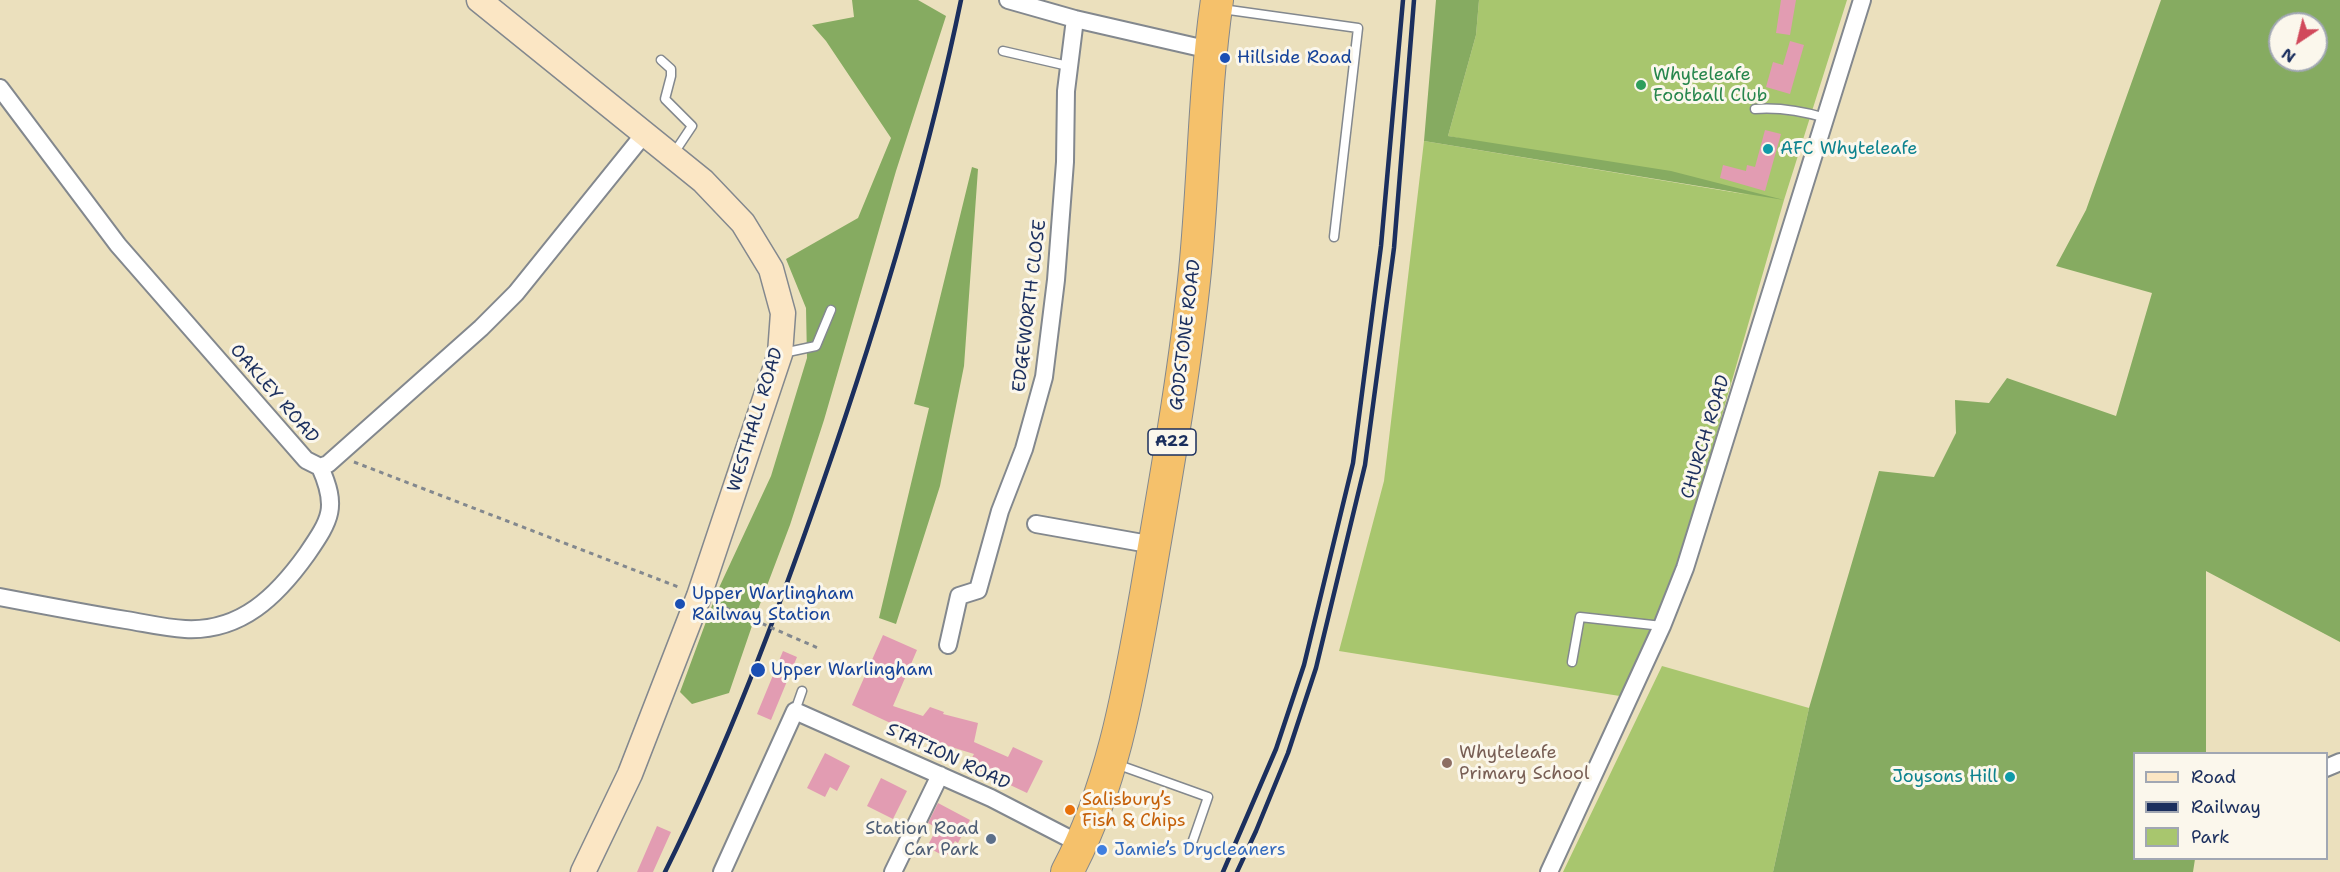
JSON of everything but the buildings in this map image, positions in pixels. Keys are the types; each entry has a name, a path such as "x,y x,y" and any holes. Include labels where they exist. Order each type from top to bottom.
{"highway":[{"name":"GODSTONE ROAD","path":"1067,872 1082,845 1111,762 1130,686 1180,399 1195,269 1210,50 1216,4"}],"street":[{"name":"WESTHALL ROAD","path":"479,0 591,93 645,133 703,181 743,223 771,268 783,313 780,354 699,596 630,774 584,872"},
{"path":"1008,0 1047,5 1075,19 1210,50"},
{"name":"CHURCH ROAD","path":"1549,872 1662,626 1686,568 1862,0"},
{"name":"EDGEWORTH CLOSE","path":"948,645 959,596 978,590 1000,511 1024,449 1044,377 1056,280 1065,162 1068,66 1075,19"},
{"name":"OAKLEY ROAD","path":"0,88 118,245 306,460 320,467 328,464 481,328 516,293 645,133"},
{"path":"0,597 186,629 220,625 245,615 265,603 288,580 322,533 331,508 330,489 320,467"},
{"path":"1036,524 1154,545"},
{"path":"722,872 795,711"},
{"name":"STATION ROAD","path":"795,711 940,775 1082,845"},
{"path":"893,872 940,775"}],"lane":[{"path":"1216,4 1358,28 1334,237"},
{"path":"1003,51 1068,66"},
{"path":"661,60 670,69 671,76 665,99 692,126 672,156"},
{"path":"1755,109 1799,110 1826,118"},
{"path":"780,354 816,346 831,310"},
{"path":"1572,662 1580,617 1662,626"},
{"path":"795,711 802,691"},
{"path":"1111,762 1208,797 1191,846"}],"path":[{"path":"336,456 641,572 818,648"}],"green space":[{"path":"852,0 918,0 946,16 896,171 824,420 790,525 729,693 692,704 680,692 717,592 771,476 807,358 806,308 786,259 858,218 891,138 826,41 812,25 854,17"},
{"path":"1436,0 1479,0 1476,35 1448,136 1671,171 1784,200 1424,141"},
{"path":"1479,0 1847,0 1784,200 1688,533 1626,697 1339,651 1384,481 1424,141 1750,195 1448,136 1476,35"},
{"path":"2161,0 2340,0 2340,642 2206,571 2206,752 2133,752 2133,860 2195,860 2193,872 1773,872 1809,708 1879,471 1934,477 1956,433 1955,400 1989,403 2007,378 2116,416 2152,293 2056,266 2086,210"},
{"path":"972,167 978,169 964,366 940,486 896,624 879,618 929,408 914,404"},
{"path":"1662,666 1809,708 1773,872 1563,872"}],"railway":[{"path":"665,872 688,825 750,681 822,485 881,306 917,184 961,0"},
{"path":"1223,872 1276,749 1304,665 1353,463 1381,246 1403,0"},
{"path":"1237,872 1288,753 1316,668 1365,465 1394,248 1414,0"}],"place":[{"name":"Hillside Road","path":"1225,58"},
{"name":"Whyteleafe Football Club","path":"1641,85"},
{"name":"AFC Whyteleafe","path":"1768,149"},
{"name":"Upper Warlingham Railway Station","path":"680,604"},
{"name":"Upper Warlingham","path":"758,670"},
{"name":"Whyteleafe Primary School","path":"1447,763"},
{"name":"Joysons Hill","path":"2010,777"},
{"name":"Salisbury’s Fish & Chips","path":"1070,810"},
{"name":"Station Road Car Park","path":"991,839"},
{"name":"Jamie’s Drycleaners","path":"1102,850"}]}
